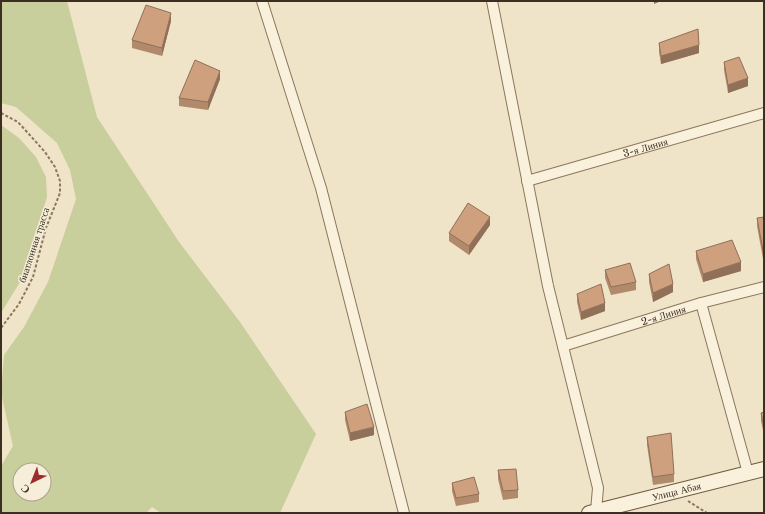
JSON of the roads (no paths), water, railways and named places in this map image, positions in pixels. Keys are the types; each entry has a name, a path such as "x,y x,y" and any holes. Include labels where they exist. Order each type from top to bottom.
{"street":[{"path":"262,1 321,188 404,513"},
{"path":"492,1 548,286 598,488 592,512"},
{"name":"3-я Линия","path":"527,182 764,113"},
{"name":"2-я Линия","path":"562,346 701,303 764,287"},
{"path":"701,303 748,473"},
{"name":"Улица Абая","path":"592,512 764,469"}]}
